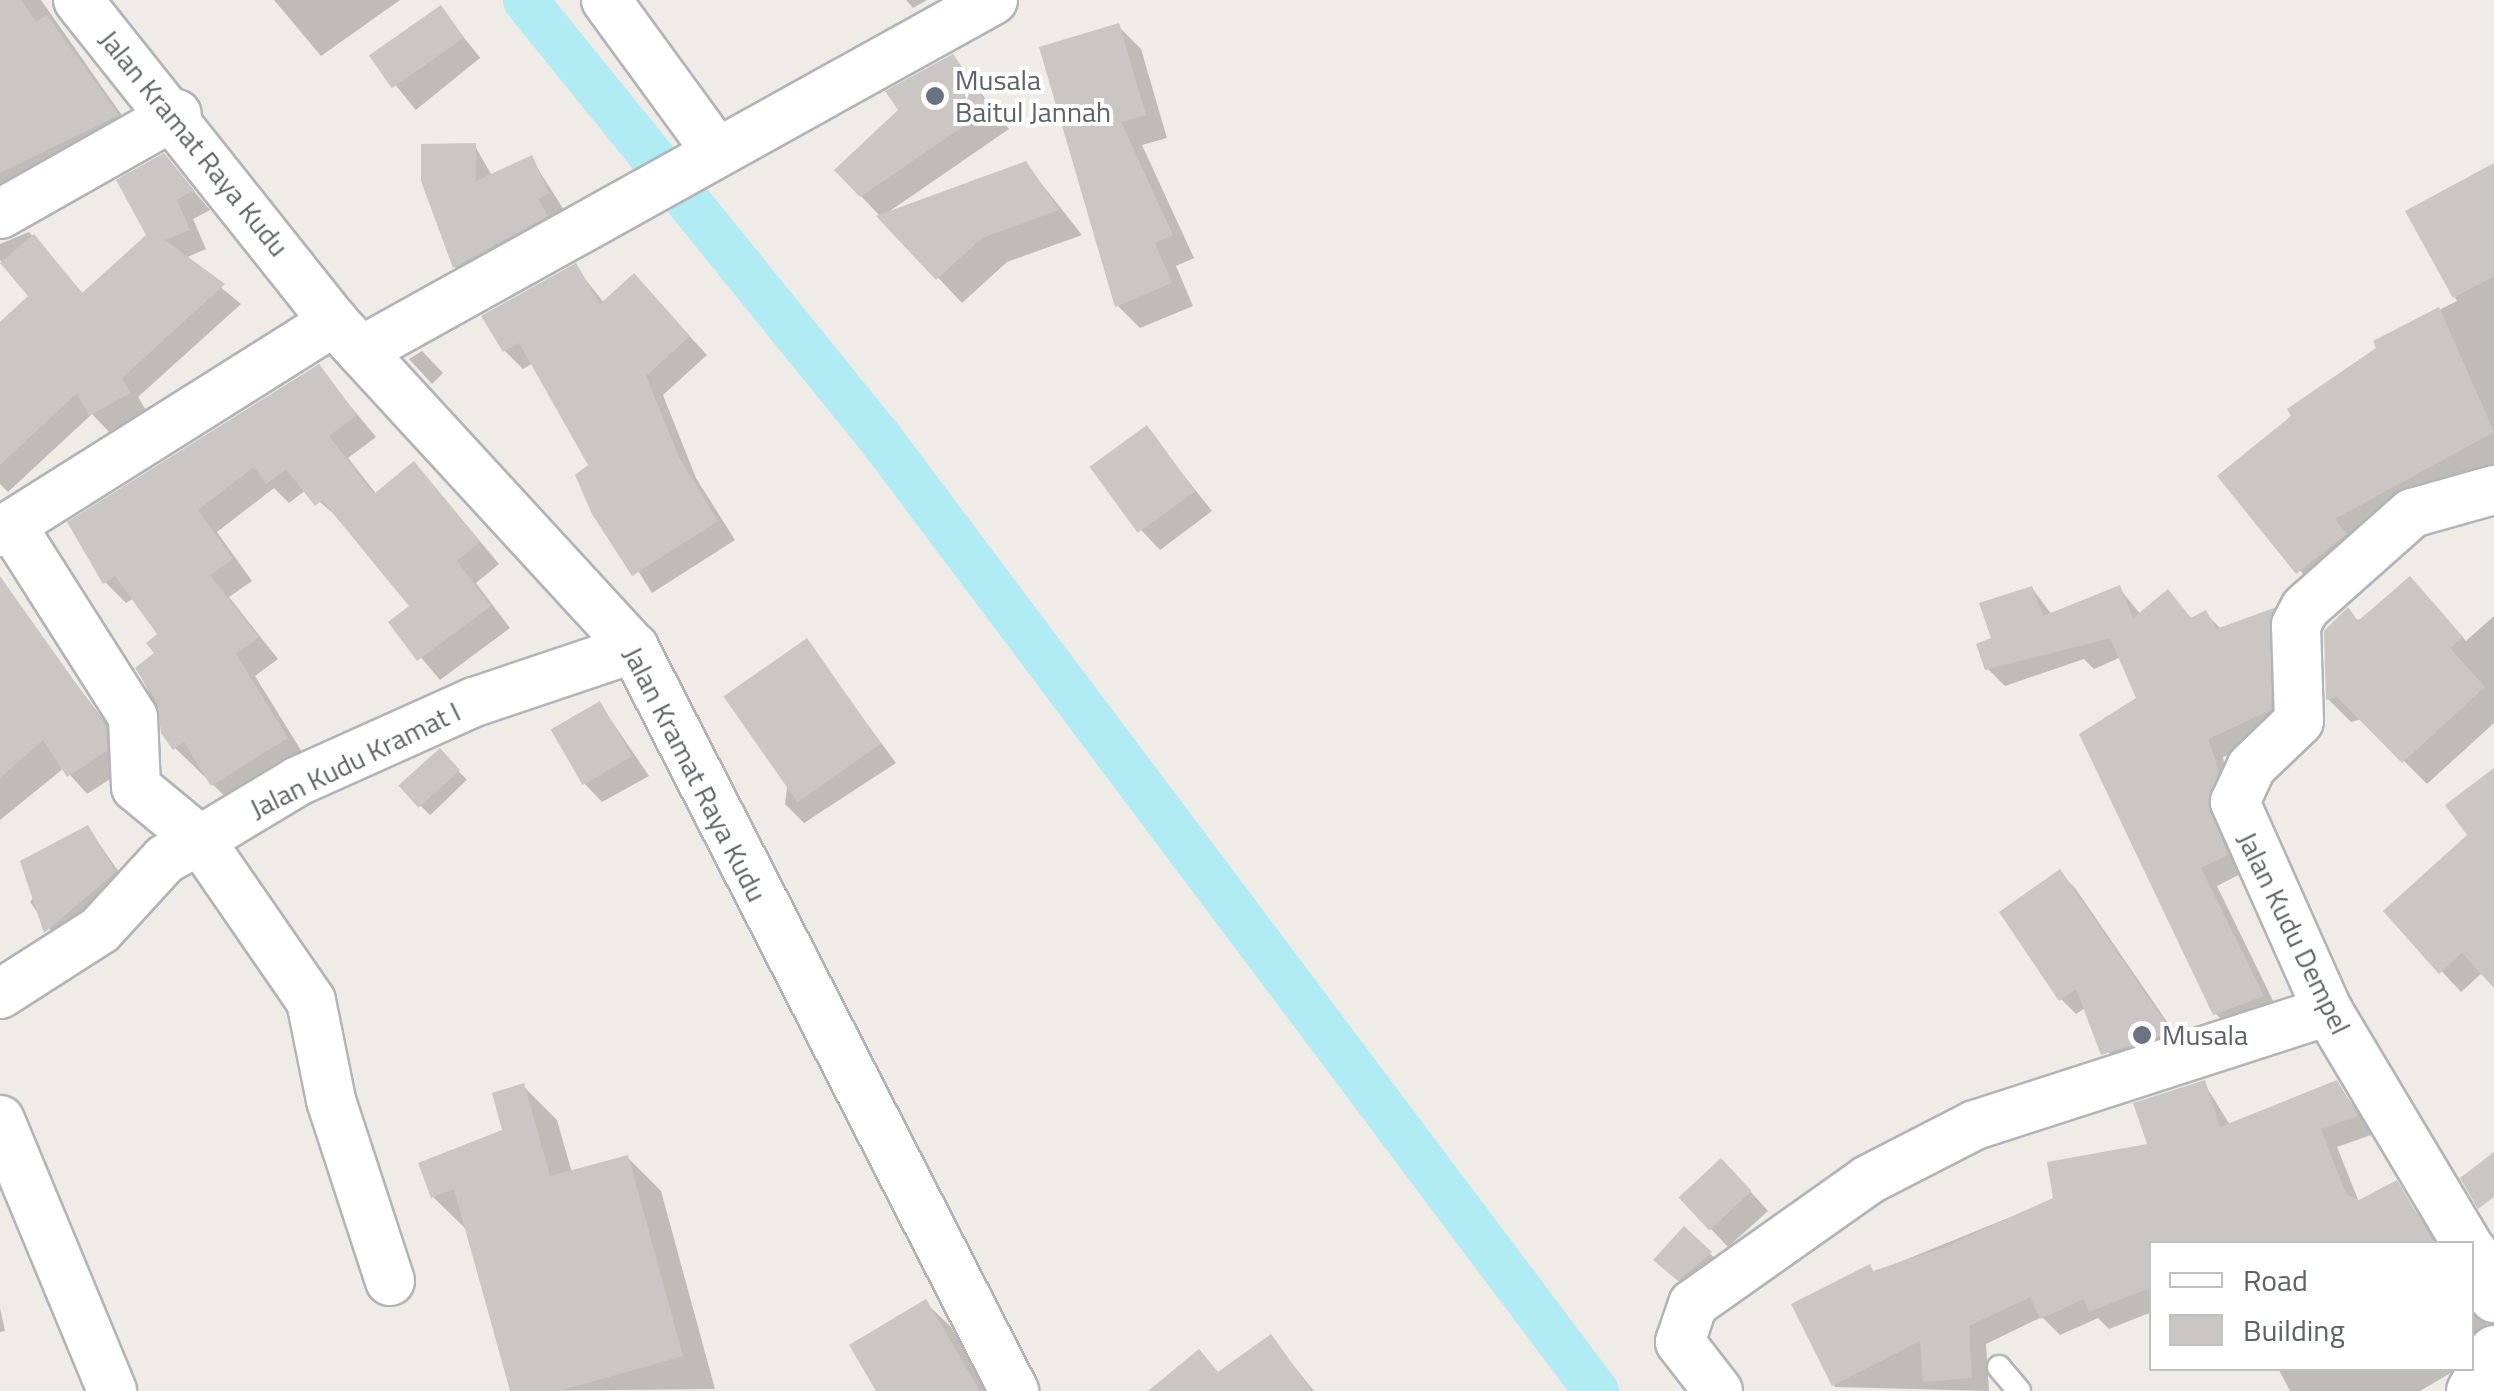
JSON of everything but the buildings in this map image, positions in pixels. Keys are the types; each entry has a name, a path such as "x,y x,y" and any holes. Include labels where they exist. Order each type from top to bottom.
{"street":[{"name":"Jalan Kramat Raya Kudu","path":"78,0 177,114 348,336 634,648 1014,1391"},
{"path":"606,0 704,160"},
{"path":"390,1280 331,1100 311,1001 200,840 136,788 133,717 6,528 348,336 633,207 704,160 992,0"},
{"path":"0,214 177,114"},
{"name":"Jalan Kudu Dempel","path":"2466,1241 2328,1011 2241,824 2238,786 2299,721 2296,625 2305,608 2412,513 2494,490"},
{"name":"Jalan Kudu Kramat I","path":"0,994 100,930 166,859 298,781 474,702 634,648"},
{"path":"1718,1391 1680,1342 1692,1304 1868,1180 1975,1125 2328,1011"},
{"path":"0,1120 112,1391"},
{"path":"2474,1255 2494,1298"},
{"path":"2471,1391 2494,1350"}],"lane":[{"path":"1999,1367 2019,1391"}],"waterway":[{"path":"525,0 879,437 1596,1391"}],"place":[{"name":"Musala Baitul Jannah","path":"935,96"},
{"name":"Musala","path":"2142,1035"}]}
